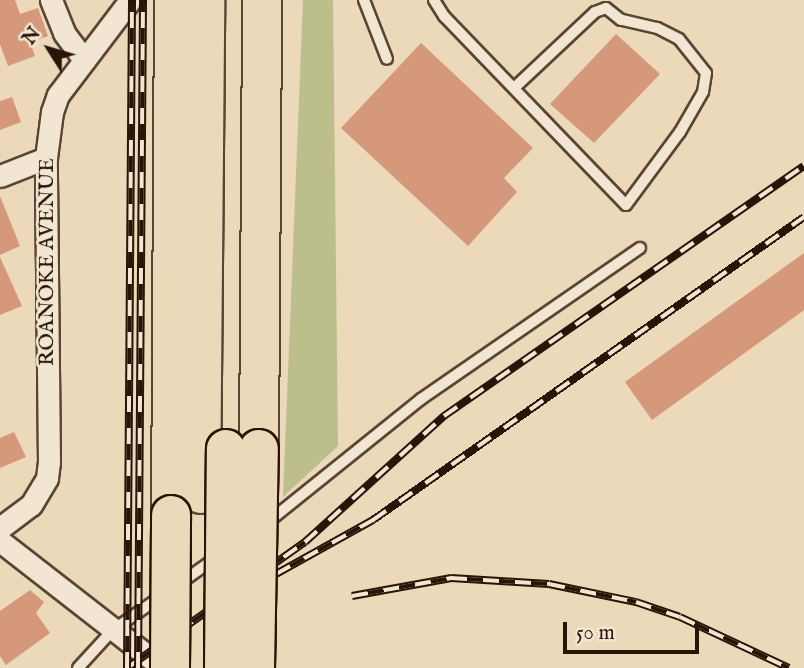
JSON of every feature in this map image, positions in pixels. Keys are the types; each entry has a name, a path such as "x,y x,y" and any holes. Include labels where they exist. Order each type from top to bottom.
{"highway":[{"path":"170,668 186,505 205,0"},
{"path":"230,0 243,449 256,668"},
{"path":"224,668 243,449 262,0"},
{"path":"174,18 186,505 200,668"}],"street":[{"path":"51,0 64,33 85,60"},
{"name":"ROANOKE AVENUE","path":"0,528 31,505 47,478 49,462 46,158 52,112 85,60 130,0"},
{"path":"0,176 46,158"},
{"path":"0,541 163,668"}],"lane":[{"path":"364,0 387,59"},
{"path":"434,0 514,88 626,205 680,132 703,92 706,73 679,39 657,28 621,20 606,8 595,12 514,88"},
{"path":"78,668 113,630 288,508 421,398 640,248"}],"green space":[{"path":"303,0 333,0 338,446 283,497"}],"building":[{"path":"0,0 15,0 20,14 38,8 48,36 30,42 35,56 8,66 0,44"},
{"path":"616,34 660,74 594,143 550,104"},
{"path":"421,43 533,148 504,178 517,192 468,246 341,128"},
{"path":"12,97 21,122 0,130 0,101"},
{"path":"0,196 20,246 0,255"},
{"path":"804,253 804,310 652,420 625,382"},
{"path":"0,257 22,306 0,315"},
{"path":"14,432 26,457 0,468 0,438"},
{"path":"30,590 44,602 36,613 50,633 6,665 0,656 0,611"}],"railway":[{"path":"127,668 132,0"},
{"path":"138,668 143,0"},
{"path":"127,668 305,542 444,416 804,166"},
{"path":"276,574 373,520 804,217"},
{"path":"352,596 451,578 549,584 636,602 680,617 789,668"}]}
